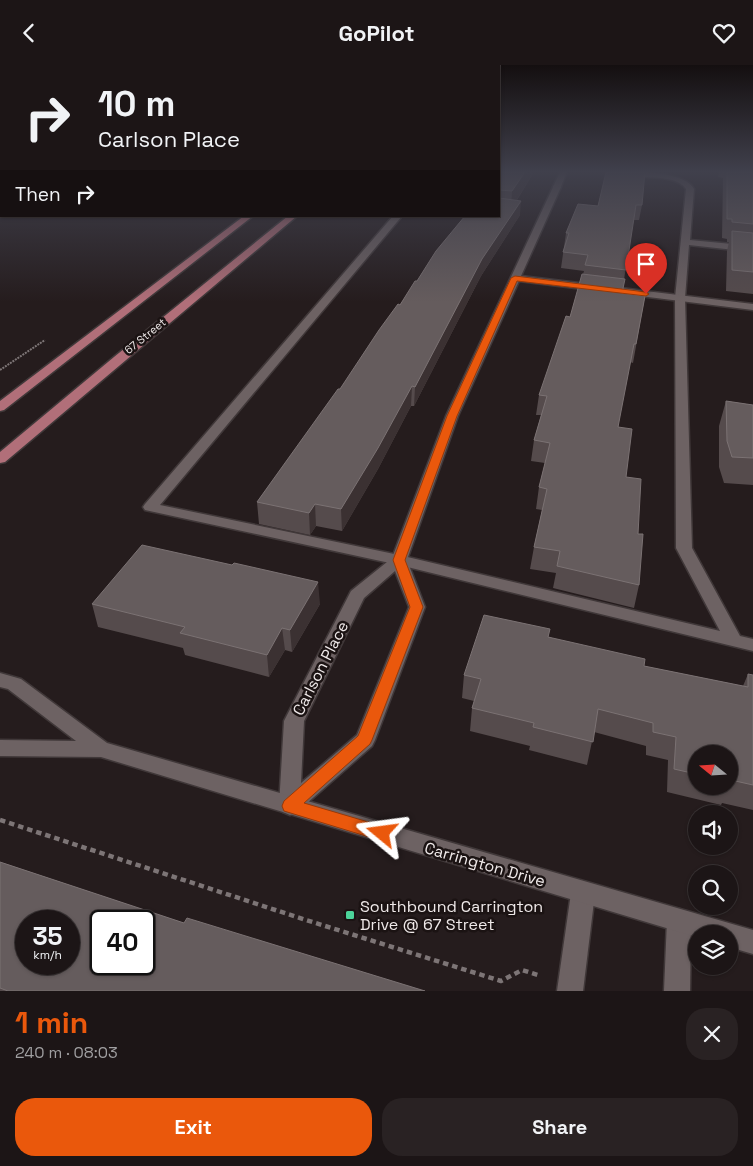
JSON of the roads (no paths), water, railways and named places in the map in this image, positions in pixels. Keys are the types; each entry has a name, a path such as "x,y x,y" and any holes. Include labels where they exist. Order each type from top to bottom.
{"main road":[{"path":"0,407 248,217"},
{"name":"67 Street","path":"0,459 118,359 292,217"}],"street":[{"name":"Carlson Place","path":"290,806 294,721 357,595 399,560 452,416 544,215"},
{"path":"689,215 680,298 684,548 734,641"},
{"path":"397,217 150,507 399,560 753,645"},
{"path":"687,242 753,249"},
{"path":"515,278 753,307"},
{"path":"290,806 364,740 416,607 399,560"},
{"name":"Carrington Drive","path":"0,680 14,684 101,749"},
{"name":"Carrington Drive","path":"0,748 101,749 696,925"},
{"path":"570,991 583,893"},
{"path":"676,991 679,920"},
{"name":"Carrington Drive","path":"738,937 753,942"}],"place":[{"name":"Southbound Carrington Drive @ 67 Street","path":"350,915"}]}
